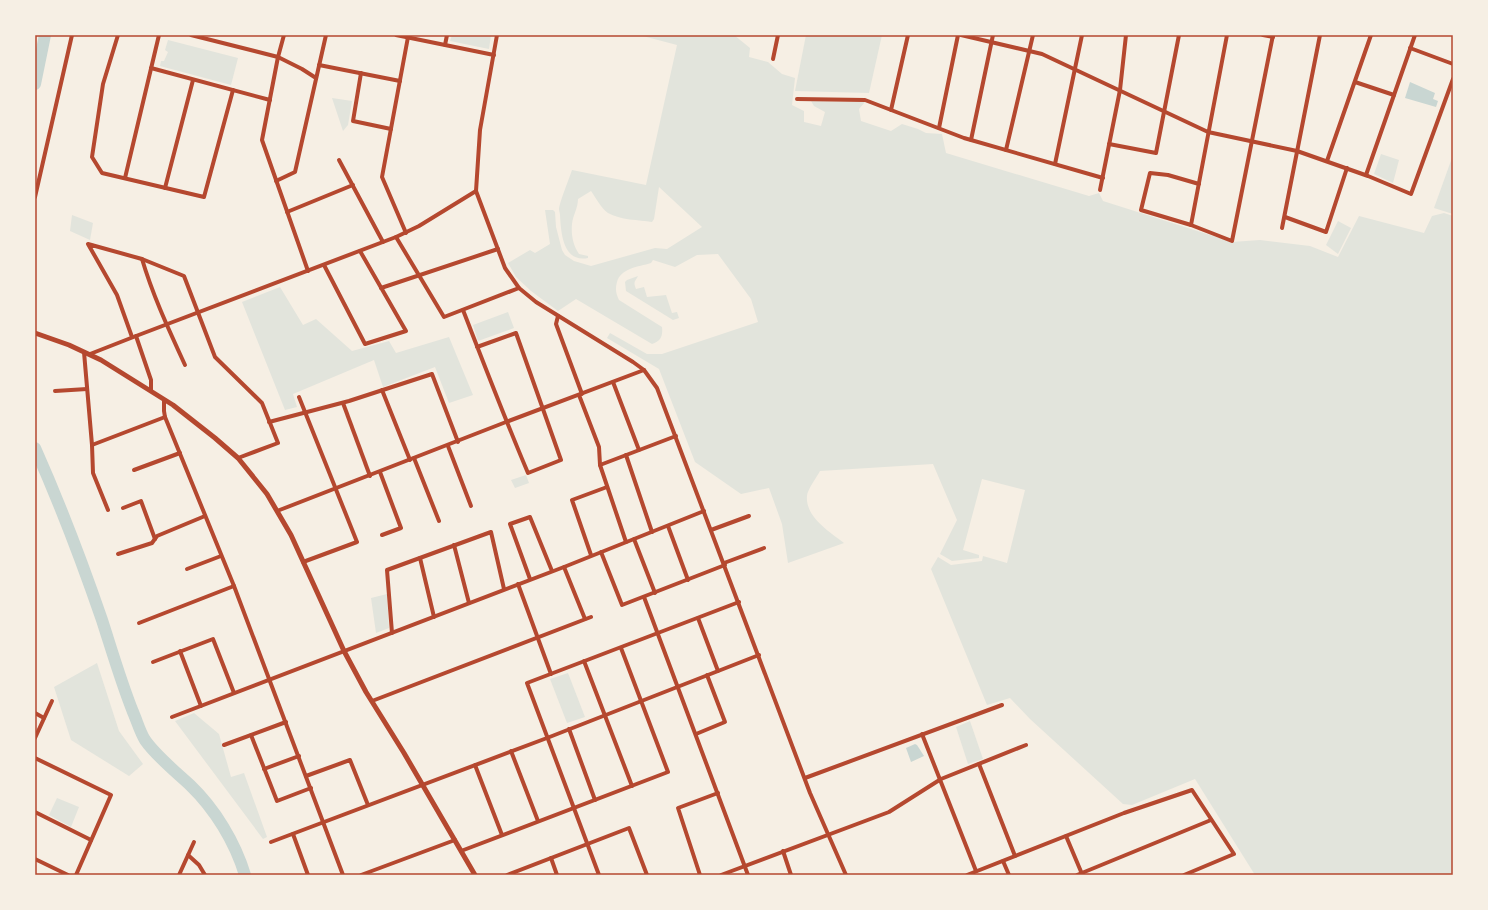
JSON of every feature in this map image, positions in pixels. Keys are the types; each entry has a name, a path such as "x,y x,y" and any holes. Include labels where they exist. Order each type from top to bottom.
{"street":[{"path":"35,197 72,35"},
{"path":"118,35 103,84 92,157 102,173 204,197 233,90"},
{"path":"125,178 160,35"},
{"path":"191,35 278,57 316,78"},
{"path":"284,35 278,57 262,140 308,270"},
{"path":"276,181 295,172 326,35"},
{"path":"396,35 494,55"},
{"path":"445,45 447,35"},
{"path":"497,35 480,130 476,191 505,268 519,288 536,302 633,362 644,370 657,388 805,778 846,875"},
{"path":"773,59 778,35"},
{"path":"891,110 908,35"},
{"path":"939,128 960,35 1042,54 1210,132 1297,151 1366,175 1411,194 1453,79"},
{"path":"971,140 994,35"},
{"path":"1006,150 1033,35"},
{"path":"1055,164 1082,35"},
{"path":"1100,190 1120,90 1126,35"},
{"path":"1109,144 1156,153 1179,35"},
{"path":"1191,225 1210,132 1227,35"},
{"path":"1199,184 1168,175 1150,173 1141,210 1191,225 1232,241 1273,36 1263,35"},
{"path":"1282,228 1320,35"},
{"path":"1327,161 1372,35"},
{"path":"1366,175 1415,35"},
{"path":"406,36 400,80 382,177 406,233"},
{"path":"1410,48 1453,64"},
{"path":"319,65 400,80"},
{"path":"151,68 270,100"},
{"path":"361,73 353,121 391,129"},
{"path":"165,188 192,80"},
{"path":"1355,82 1394,95"},
{"path":"797,99 865,100 971,140 1103,178"},
{"path":"340,160 383,242"},
{"path":"1285,217 1326,232 1347,168"},
{"path":"287,212 353,185"},
{"path":"87,353 406,233 476,191"},
{"path":"396,237 444,317 519,288"},
{"path":"151,391 151,380 117,295 88,244 142,259 184,276 215,357 262,403 278,443 238,458"},
{"path":"381,288 498,248"},
{"path":"324,265 365,344 406,331 360,251"},
{"path":"142,259 147,277 166,324 185,365"},
{"path":"463,310 477,347 506,422 528,473 561,460 516,333 477,347"},
{"path":"558,316 556,324 599,447 600,465 626,542"},
{"path":"35,333 69,345 101,360 164,400 215,438 238,458 267,494 291,535 344,651 475,875"},
{"path":"87,353 87,389 94,473 108,510"},
{"path":"277,511 644,370"},
{"path":"269,422 343,403 432,374 458,442"},
{"path":"613,382 639,450"},
{"path":"55,390 87,389"},
{"path":"382,390 439,521"},
{"path":"299,397 357,542 303,562"},
{"path":"164,400 165,417 234,586 343,875"},
{"path":"343,403 370,476"},
{"path":"92,445 165,417"},
{"path":"600,465 676,436"},
{"path":"448,446 471,506"},
{"path":"134,470 180,453"},
{"path":"626,455 652,532"},
{"path":"380,472 401,528 382,535"},
{"path":"591,555 572,500 607,487"},
{"path":"123,508 141,501 155,539"},
{"path":"172,717 564,567 704,511"},
{"path":"118,554 152,543 157,536 205,516"},
{"path":"711,530 749,516"},
{"path":"530,580 510,524 530,517 552,571"},
{"path":"668,526 688,580"},
{"path":"392,633 387,570 491,532 504,590"},
{"path":"634,539 655,593"},
{"path":"454,545 469,603"},
{"path":"601,552 622,605 688,580 764,548"},
{"path":"187,570 221,556"},
{"path":"420,558 434,617"},
{"path":"564,567 584,620"},
{"path":"518,584 551,674"},
{"path":"139,623 234,586"},
{"path":"644,597 748,875"},
{"path":"599,875 527,683 738,602"},
{"path":"372,701 591,617"},
{"path":"698,618 718,671"},
{"path":"153,662 213,639 234,693"},
{"path":"461,851 668,772 621,648"},
{"path":"180,651 201,706"},
{"path":"271,842 547,738 569,728 758,655"},
{"path":"584,661 632,786"},
{"path":"696,734 725,722 707,675"},
{"path":"35,738 52,701"},
{"path":"805,778 1002,705"},
{"path":"35,713 44,718"},
{"path":"224,745 286,722"},
{"path":"569,728 595,800"},
{"path":"922,734 976,871"},
{"path":"251,735 277,801 311,788"},
{"path":"721,875 889,812 941,779 1026,745"},
{"path":"511,751 538,821"},
{"path":"264,768 299,756"},
{"path":"35,758 111,795 76,875"},
{"path":"306,776 350,760 368,806"},
{"path":"979,764 1015,856"},
{"path":"475,765 502,835"},
{"path":"966,875 1124,813 1192,790 1234,854 1184,875"},
{"path":"700,875 678,808 718,793"},
{"path":"35,812 91,840"},
{"path":"1066,836 1080,874 1211,820"},
{"path":"507,875 629,828 647,875"},
{"path":"292,834 308,875"},
{"path":"361,875 455,840"},
{"path":"179,875 194,842"},
{"path":"783,851 791,875"},
{"path":"188,855 199,865 205,875"},
{"path":"551,858 557,875"},
{"path":"35,859 68,875"},
{"path":"1003,861 1009,875"}],"shaded area":[{"path":"452,35 491,35 489,49 450,41"},
{"path":"639,35 734,35 750,48 749,57 768,62 782,74 795,78 792,105 804,111 804,122 821,126 825,112 814,106 811,101 865,102 859,109 861,121 891,131 902,124 926,133 942,134 946,153 1089,196 1099,193 1103,201 1232,242 1260,240 1310,246 1338,257 1359,216 1424,233 1432,216 1444,213 1453,216 1453,875 1255,875 1195,779 1132,805 1123,804 1030,719 1010,698 987,705 931,569 938,557 951,565 982,561 983,556 1007,563 1025,490 982,479 963,550 979,555 979,558 952,561 940,554 957,520 933,464 820,471 807,493 807,504 814,517 826,529 844,543 788,563 782,524 769,488 741,494 695,462 659,369 607,338 610,333 647,354 662,354 758,322 751,299 718,254 697,255 675,267 653,260 651,263 626,271 619,277 616,289 619,300 662,327 661,338 652,344 576,299 558,311 531,291 516,277 508,263 530,250 535,253 550,244 545,210 553,210 555,212 556,227 562,250 565,255 574,261 591,266 655,248 667,249 702,227 659,187 654,219 652,222 624,218 608,213 601,206 591,191 578,199 572,228 572,236 577,251 579,254 588,256 588,258 573,256 565,245 561,230 559,209 572,170 646,185 677,45"},
{"path":"806,35 882,35 869,93 795,91"},
{"path":"168,40 238,58 231,85 160,66 161,61 164,61 168,52 165,50"},
{"path":"1410,82 1435,93 1433,99 1438,101 1436,107 1405,98"},
{"path":"332,98 352,101 348,125 343,131"},
{"path":"1381,154 1399,160 1393,183 1374,174"},
{"path":"1453,155 1453,214 1434,208"},
{"path":"72,215 93,223 90,240 70,231"},
{"path":"1338,221 1351,228 1338,254 1326,245"},
{"path":"638,276 635,281 636,289 644,287 647,297 666,295 672,313 677,312 679,318 673,320 626,291 625,282"},
{"path":"280,287 303,325 316,319 352,351 389,341 396,353 449,337 473,395 449,403 435,367 383,387 374,360 293,394 297,407 285,410 242,302"},
{"path":"508,312 514,328 478,341 473,325"},
{"path":"526,475 529,483 515,488 511,480"},
{"path":"387,594 389,628 376,633 371,598"},
{"path":"97,663 119,731 143,764 129,776 71,740 54,687"},
{"path":"568,673 585,717 567,723 550,679"},
{"path":"194,713 219,734 231,777 244,773 267,837 263,839 175,721"},
{"path":"970,721 983,759 968,764 956,727"},
{"path":"915,744 924,756 911,762 906,748"},
{"path":"57,798 79,807 71,827 49,815"}],"waterway":[{"path":"35,84 45,35"},
{"path":"35,448 79,555 124,689 143,737 160,758 199,794 216,815 236,850 245,875"}]}
